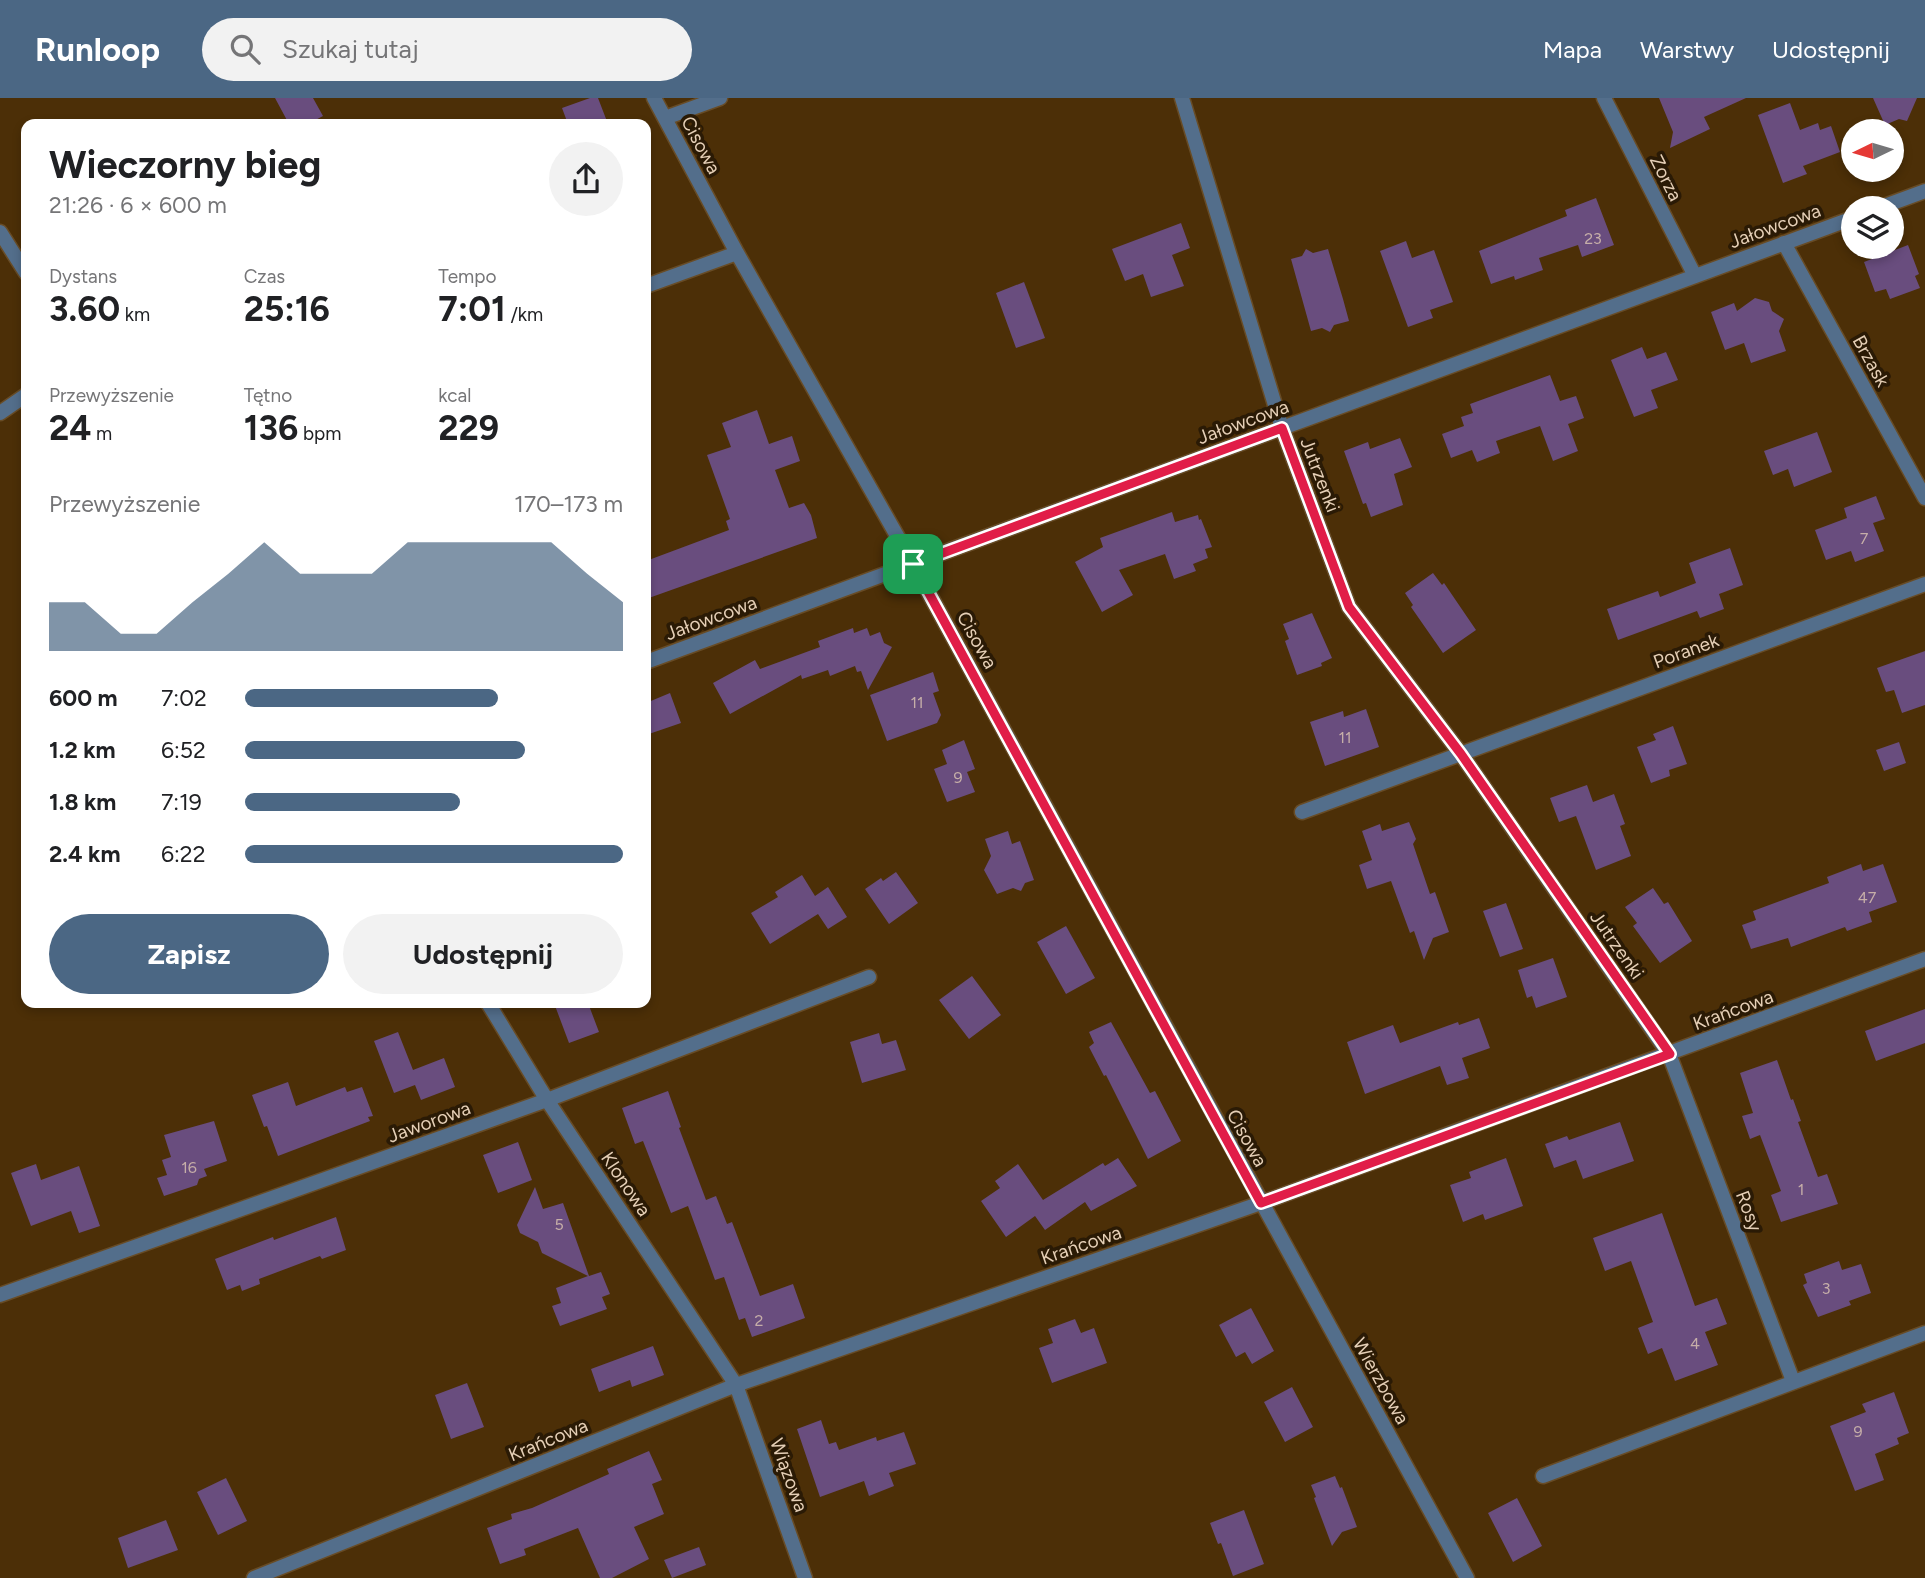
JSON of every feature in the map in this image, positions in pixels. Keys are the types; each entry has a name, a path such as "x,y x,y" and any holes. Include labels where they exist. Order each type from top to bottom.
{"street":[{"name":"Cisowa","path":"654,98 737,253 913,564 1261,1203"},
{"path":"665,118 720,98"},
{"name":"Jutrzenki","path":"1182,98 1282,428 1349,607 1461,754 1670,1054"},
{"name":"Zorza","path":"1604,98 1695,276"},
{"path":"1904,199 1925,191"},
{"name":"Jałowcowa","path":"651,660 1841,222"},
{"path":"0,232 21,265"},
{"name":"Brzask","path":"1784,243 1925,498"},
{"path":"651,284 737,253"},
{"path":"0,413 21,398"},
{"name":"Poranek","path":"1461,754 1925,584"},
{"path":"1302,811 1461,754"},
{"name":"Krańcowa","path":"254,1578 736,1385 1261,1203 1925,959"},
{"name":"Jaworowa","path":"0,1295 547,1100 869,977"},
{"name":"Klonowa","path":"491,1008 547,1100 736,1385"},
{"name":"Rosy","path":"1670,1054 1793,1381"},
{"name":"Wierzbowa","path":"1261,1203 1467,1578"},
{"path":"1543,1476 1925,1333"},
{"name":"Wiązowa","path":"736,1385 805,1578"}],"building":[{"path":"275,98 313,98 323,116 317,119 286,119"},
{"path":"590,98 598,98 606,119 566,119 562,108"},
{"path":"1659,98 1746,98 1704,117 1710,129 1670,148 1673,132"},
{"path":"1873,98 1917,98 1907,121 1882,119"},
{"path":"1790,103 1800,130 1818,123 1820,130 1831,126 1840,152 1803,166 1807,174 1783,183 1758,115"},
{"path":"1596,198 1614,245 1582,257 1578,245 1539,258 1543,270 1515,280 1514,276 1491,284 1479,251 1567,216 1565,210"},
{"path":"1181,223 1190,248 1172,255 1184,286 1151,297 1143,274 1125,281 1112,249"},
{"path":"1406,241 1412,258 1434,250 1453,302 1430,310 1433,318 1408,327 1380,251"},
{"path":"1908,245 1919,274 1915,276 1920,288 1890,299 1886,289 1875,292 1864,262 1872,259 1904,259 1904,247"},
{"path":"1306,249 1313,253 1328,249 1343,299 1349,321 1334,325 1330,332 1322,328 1311,331 1291,259 1302,256"},
{"path":"1024,282 1045,338 1016,348 996,293"},
{"path":"1755,298 1769,302 1772,311 1784,319 1779,331 1786,351 1751,363 1744,343 1725,350 1711,312 1734,303 1737,311"},
{"path":"1642,347 1647,359 1666,352 1678,380 1651,390 1658,408 1634,417 1611,360"},
{"path":"1550,375 1560,401 1576,396 1584,418 1568,424 1578,451 1553,461 1540,426 1496,441 1500,453 1477,462 1472,450 1451,458 1442,434 1464,426 1461,417 1473,413 1470,404"},
{"path":"757,410 769,444 792,436 800,461 775,470 789,508 804,503 811,515 817,538 651,597 651,559 729,530 726,521 730,519 707,455 731,447 722,423"},
{"path":"1817,432 1832,472 1794,487 1788,469 1773,475 1764,451"},
{"path":"1400,438 1412,467 1394,474 1403,505 1371,517 1366,503 1363,504 1344,451 1368,442 1370,449"},
{"path":"1876,496 1885,519 1873,523 1884,551 1855,562 1851,551 1826,560 1815,530 1847,518 1844,508"},
{"path":"1172,512 1175,522 1198,515 1212,547 1205,549 1208,558 1193,564 1196,571 1174,579 1165,554 1119,570 1133,595 1102,612 1075,562 1103,547 1100,538"},
{"path":"1730,548 1743,585 1719,594 1724,609 1700,618 1697,611 1618,640 1607,609 1658,591 1660,597 1696,583 1689,563"},
{"path":"1433,573 1442,585 1444,583 1476,630 1443,653 1411,607 1413,605 1405,593"},
{"path":"1312,613 1332,658 1321,663 1322,666 1297,675 1285,641 1289,639 1283,624"},
{"path":"853,628 854,633 867,628 870,636 880,632 884,643 892,647 868,690 861,671 857,672 855,666 830,676 828,670 802,679 801,675 730,714 713,683 755,660 760,669 820,647 818,641"},
{"path":"1925,651 1925,705 1902,713 1894,690 1886,692 1877,668"},
{"path":"933,672 939,691 933,693 941,715 937,723 887,741 870,695"},
{"path":"670,693 681,723 651,733 651,701"},
{"path":"1366,709 1379,747 1325,766 1310,722 1343,711 1344,717"},
{"path":"1673,726 1687,764 1669,770 1670,776 1651,783 1637,747 1656,740 1653,734"},
{"path":"964,740 975,769 967,772 975,792 947,802 934,769 947,764 942,750"},
{"path":"1899,742 1906,763 1884,771 1876,750"},
{"path":"1587,785 1593,802 1614,794 1625,824 1620,826 1631,856 1596,870 1576,816 1559,822 1550,798"},
{"path":"1409,822 1416,839 1413,844 1430,894 1435,892 1449,932 1433,938 1424,960 1414,931 1410,933 1391,881 1367,889 1359,865 1372,860 1362,831 1380,824 1382,831"},
{"path":"1008,831 1012,844 1020,841 1034,880 1025,883 1021,891 1013,888 997,894 984,870 991,856 985,839"},
{"path":"1861,864 1863,871 1883,864 1897,902 1869,912 1872,922 1847,931 1845,927 1791,947 1788,938 1751,949 1742,925 1756,920 1753,911 1829,883 1827,877"},
{"path":"896,872 918,903 889,924 865,889"},
{"path":"802,875 815,896 828,887 847,917 828,929 818,914 770,944 751,913 778,897 775,892"},
{"path":"1653,888 1664,904 1668,902 1692,941 1660,963 1633,926 1637,923 1625,907"},
{"path":"1506,903 1523,949 1500,957 1483,911"},
{"path":"1066,926 1095,978 1066,994 1037,942"},
{"path":"1553,958 1567,997 1536,1008 1532,996 1527,998 1518,970"},
{"path":"972,976 1001,1015 969,1039 939,1000"},
{"path":"556,1008 590,1008 599,1032 569,1043"},
{"path":"1925,1009 1925,1043 1876,1061 1865,1031"},
{"path":"1479,1018 1490,1048 1462,1058 1469,1078 1447,1085 1440,1066 1365,1094 1347,1042 1393,1025 1400,1043 1458,1022 1459,1025"},
{"path":"1111,1022 1150,1093 1155,1091 1181,1141 1148,1159 1089,1047 1094,1043 1089,1032"},
{"path":"398,1032 413,1070 444,1058 455,1087 421,1100 415,1085 394,1093 374,1041"},
{"path":"879,1033 882,1044 896,1040 906,1070 862,1083 850,1042"},
{"path":"1777,1060 1801,1121 1798,1122 1818,1177 1827,1174 1838,1204 1781,1222 1771,1195 1781,1191 1760,1135 1750,1139 1742,1116 1753,1113 1740,1073"},
{"path":"288,1082 296,1106 345,1087 347,1092 362,1087 373,1116 368,1117 370,1121 278,1156 252,1095"},
{"path":"668,1091 706,1200 716,1196 727,1224 732,1222 760,1296 793,1284 805,1318 752,1337 745,1318 739,1320 724,1277 715,1280 688,1206 671,1213 643,1141 635,1144 622,1108"},
{"path":"214,1121 227,1161 204,1169 207,1176 199,1179 197,1185 164,1196 157,1178 167,1175 162,1160 171,1157 164,1135"},
{"path":"1620,1122 1634,1161 1583,1179 1576,1160 1554,1168 1545,1144 1567,1136 1569,1140"},
{"path":"518,1142 532,1180 498,1193 483,1155"},
{"path":"1118,1158 1137,1186 1091,1211 1085,1202 1045,1230 1035,1216 1006,1237 981,1201 1000,1188 995,1181 1018,1164 1043,1200 1103,1163 1105,1166"},
{"path":"1506,1158 1523,1206 1485,1220 1483,1214 1463,1222 1450,1185 1471,1178 1469,1172"},
{"path":"36,1164 41,1180 79,1166 100,1226 79,1233 71,1211 31,1226 11,1173"},
{"path":"535,1187 543,1209 563,1203 589,1276 601,1272 610,1294 602,1297 607,1309 560,1326 552,1306 561,1303 556,1288 588,1276 542,1253 538,1242 520,1233 517,1225"},
{"path":"1662,1213 1695,1306 1717,1298 1727,1324 1705,1332 1718,1365 1675,1381 1662,1348 1648,1354 1638,1328 1653,1322 1631,1261 1605,1271 1593,1238"},
{"path":"336,1217 346,1250 322,1259 320,1256 259,1279 260,1284 242,1291 240,1285 227,1290 215,1259"},
{"path":"1839,1261 1842,1270 1861,1264 1871,1293 1849,1301 1851,1305 1818,1317 1803,1285 1807,1283 1804,1274"},
{"path":"1251,1308 1274,1351 1252,1364 1245,1352 1236,1357 1219,1325"},
{"path":"1075,1319 1081,1333 1094,1328 1107,1363 1052,1383 1039,1348 1053,1343 1048,1329"},
{"path":"653,1346 664,1375 632,1387 630,1380 599,1392 591,1369"},
{"path":"467,1383 484,1427 451,1439 435,1395"},
{"path":"1292,1387 1313,1427 1285,1442 1264,1402"},
{"path":"1894,1392 1909,1433 1897,1438 1899,1444 1875,1454 1884,1480 1855,1491 1830,1426 1866,1412 1862,1404"},
{"path":"821,1420 829,1444 836,1442 839,1450 876,1437 877,1441 904,1432 916,1464 889,1473 894,1486 869,1496 864,1481 820,1497 797,1429"},
{"path":"649,1451 662,1480 652,1484 664,1514 634,1527 649,1559 612,1578 600,1578 578,1528 524,1549 526,1555 500,1564 487,1528 512,1519 511,1514 532,1508 609,1474 607,1469"},
{"path":"1335,1476 1357,1527 1342,1532 1332,1546 1311,1485"},
{"path":"226,1478 247,1521 218,1535 197,1492"},
{"path":"1517,1498 1542,1546 1513,1562 1488,1513"},
{"path":"1244,1510 1264,1564 1233,1576 1221,1543 1218,1544 1210,1523"},
{"path":"166,1520 178,1550 128,1568 118,1538"},
{"path":"699,1547 706,1565 672,1578 664,1560"}],"route":[{"path":"1282,428 1349,607 1461,754 1670,1054 1261,1203 913,564 1282,428"}]}
